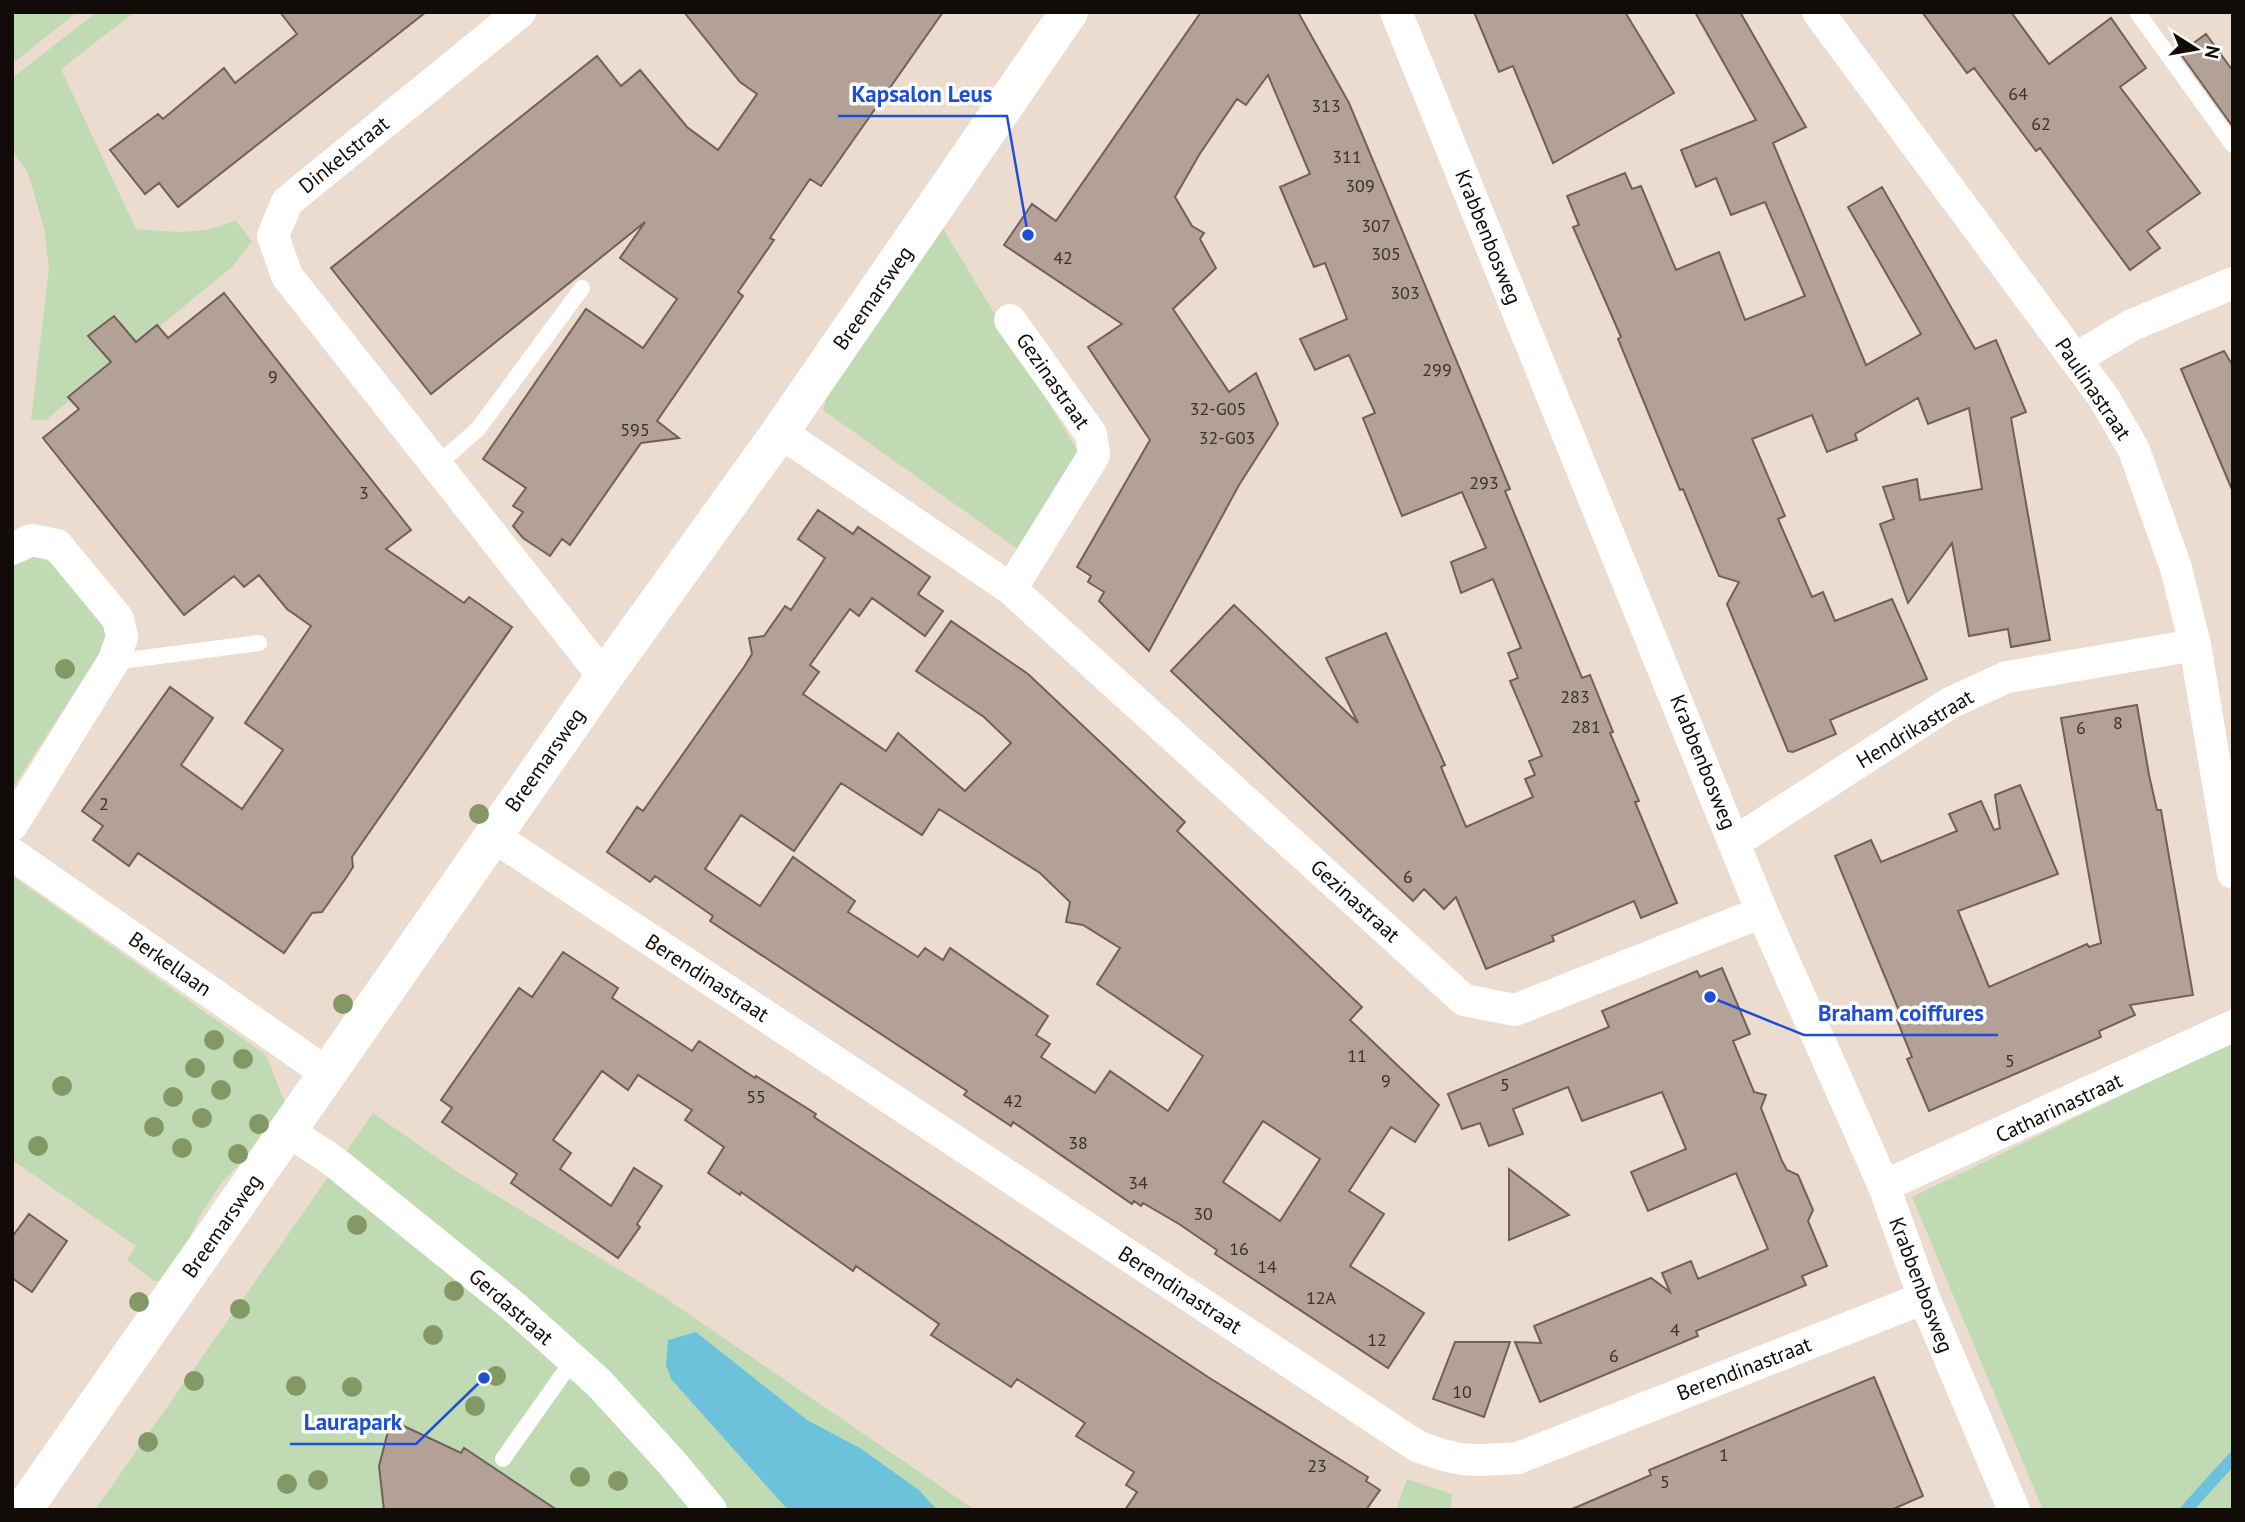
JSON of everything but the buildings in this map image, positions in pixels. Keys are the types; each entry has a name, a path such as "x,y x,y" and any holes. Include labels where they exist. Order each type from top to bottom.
{"street":[{"name":"Dinkelstraat","path":"520,12 287,202 273,236 287,276 604,677"},
{"name":"Breemarsweg","path":"23,1510 492,836 780,432 1069,12"},
{"name":"Krabbenbosweg","path":"1396,12 1762,912 1884,1186 1924,1298 2014,1510"},
{"name":"Paulinastraat","path":"1818,12 2104,398 2134,450 2176,568 2195,645 2233,873"},
{"path":"2075,359 2132,325 2233,283"},
{"name":"Gezinastraat","path":"1010,320 1091,434 1094,455 1011,589"},
{"name":"Gezinastraat","path":"780,432 1011,589 1464,1000 1515,1010 1762,912"},
{"path":"12,549 31,540 57,545 118,618 122,637 113,662 12,825"},
{"name":"Hendrikastraat","path":"1735,842 1950,703 2007,677 2195,645"},
{"name":"Berendinastraat","path":"492,836 1417,1446 1450,1459 1465,1462 1518,1458 1924,1298"},
{"name":"Berkellaan","path":"12,854 328,1074"},
{"name":"Catharinastraat","path":"1884,1186 2233,1026"},
{"name":"Gerdastraat","path":"288,1131 354,1177 513,1307 573,1360 608,1393 711,1510"}],"lane":[{"path":"2137,12 2233,145"},
{"path":"437,465 478,429 582,288"},
{"path":"113,662 259,643"},
{"path":"503,1459 573,1360"}],"green space":[{"path":"12,12 77,12 12,64"},
{"path":"97,12 135,12 61,69 136,229 199,231 235,220 252,241 233,266 46,420 31,420 49,268 44,228 28,173 12,149 12,78"},
{"path":"942,227 1079,453 1019,550 823,410 826,399"},
{"path":"27,555 41,558 65,573 112,634 12,789 12,565"},
{"path":"12,876 266,1055 285,1103 247,1157 223,1181 202,1212 187,1243 159,1281 154,1281 127,1260 136,1246 12,1160"},
{"path":"2229,1043 2233,1045 2233,1510 2043,1510 1912,1197"},
{"path":"373,1113 456,1171 661,1295 975,1510 95,1510"},
{"path":"1407,1479 1452,1494 1451,1510 1396,1510"}],"water":[{"path":"696,1332 807,1420 860,1448 919,1490 937,1510 788,1510 671,1379 666,1365 668,1340"}],"waterway":[{"path":"2186,1510 2233,1458"}],"place":[{"name":"Kapsalon Leus","path":"1028,235"},
{"name":"Braham coiffures","path":"1710,997"},
{"name":"Laurapark","path":"484,1378"}]}
